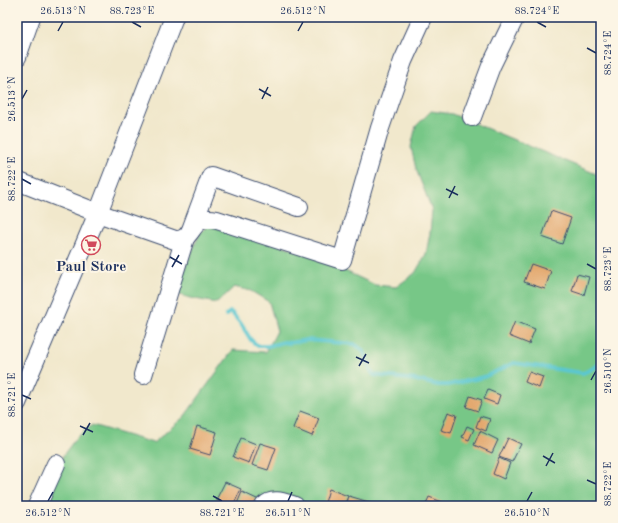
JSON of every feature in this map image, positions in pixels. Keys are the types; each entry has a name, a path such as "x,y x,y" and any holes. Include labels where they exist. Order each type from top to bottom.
{"street":[{"path":"17,57 32,17"},
{"path":"17,403 98,213 174,17"},
{"path":"17,181 98,213 174,240 187,236 194,225 201,220 208,218 342,260 380,128 403,61 423,17"},
{"path":"472,117 491,66 515,17"},
{"path":"143,375 187,236 212,176 299,207"},
{"path":"37,506 56,464"},
{"path":"264,506 275,500 295,506"}],"green space":[{"path":"431,111 452,114 601,176 601,506 41,506 64,454 76,438 92,425 153,443 184,417 233,350 266,352 277,331 269,302 251,291 234,287 217,303 190,298 174,293 200,233 206,227 214,225 307,253 375,285 396,287 415,273 426,254 432,210 416,169 411,147 416,126"}],"building":[{"path":"601,202 601,216 597,215"},
{"path":"551,211 571,218 562,244 542,237"},
{"path":"531,264 551,271 545,289 524,282"},
{"path":"577,274 589,277 584,295 572,291"},
{"path":"515,321 535,329 529,344 509,336"},
{"path":"529,372 543,377 539,388 525,382"},
{"path":"488,390 500,395 497,404 484,399"},
{"path":"470,396 482,400 478,411 466,407"},
{"path":"300,411 319,418 312,436 293,428"},
{"path":"448,412 457,415 451,433 441,430"},
{"path":"480,416 490,419 486,431 476,427"},
{"path":"197,426 217,432 210,455 190,449"},
{"path":"467,426 474,429 469,440 462,437"},
{"path":"480,431 498,440 492,453 474,445"},
{"path":"241,438 256,444 249,463 233,457"},
{"path":"508,438 521,444 512,462 499,457"},
{"path":"260,443 276,448 268,470 252,465"},
{"path":"499,458 510,463 504,479 493,474"},
{"path":"225,482 241,489 233,506 229,506 216,500"},
{"path":"329,489 348,496 344,506 324,506"},
{"path":"242,492 259,500 256,506 236,506"},
{"path":"349,496 369,502 368,506 346,506"},
{"path":"429,497 445,503 444,506 425,506"}],"waterway":[{"path":"226,315 230,312 232,313 251,340 258,346 268,346 284,342 289,343 307,340 354,344 360,348 365,355 369,367 374,375 416,380 438,385 448,385 484,377 514,363 583,373 601,363"}],"place":[{"name":"Paul Store","path":"91,245"}]}
